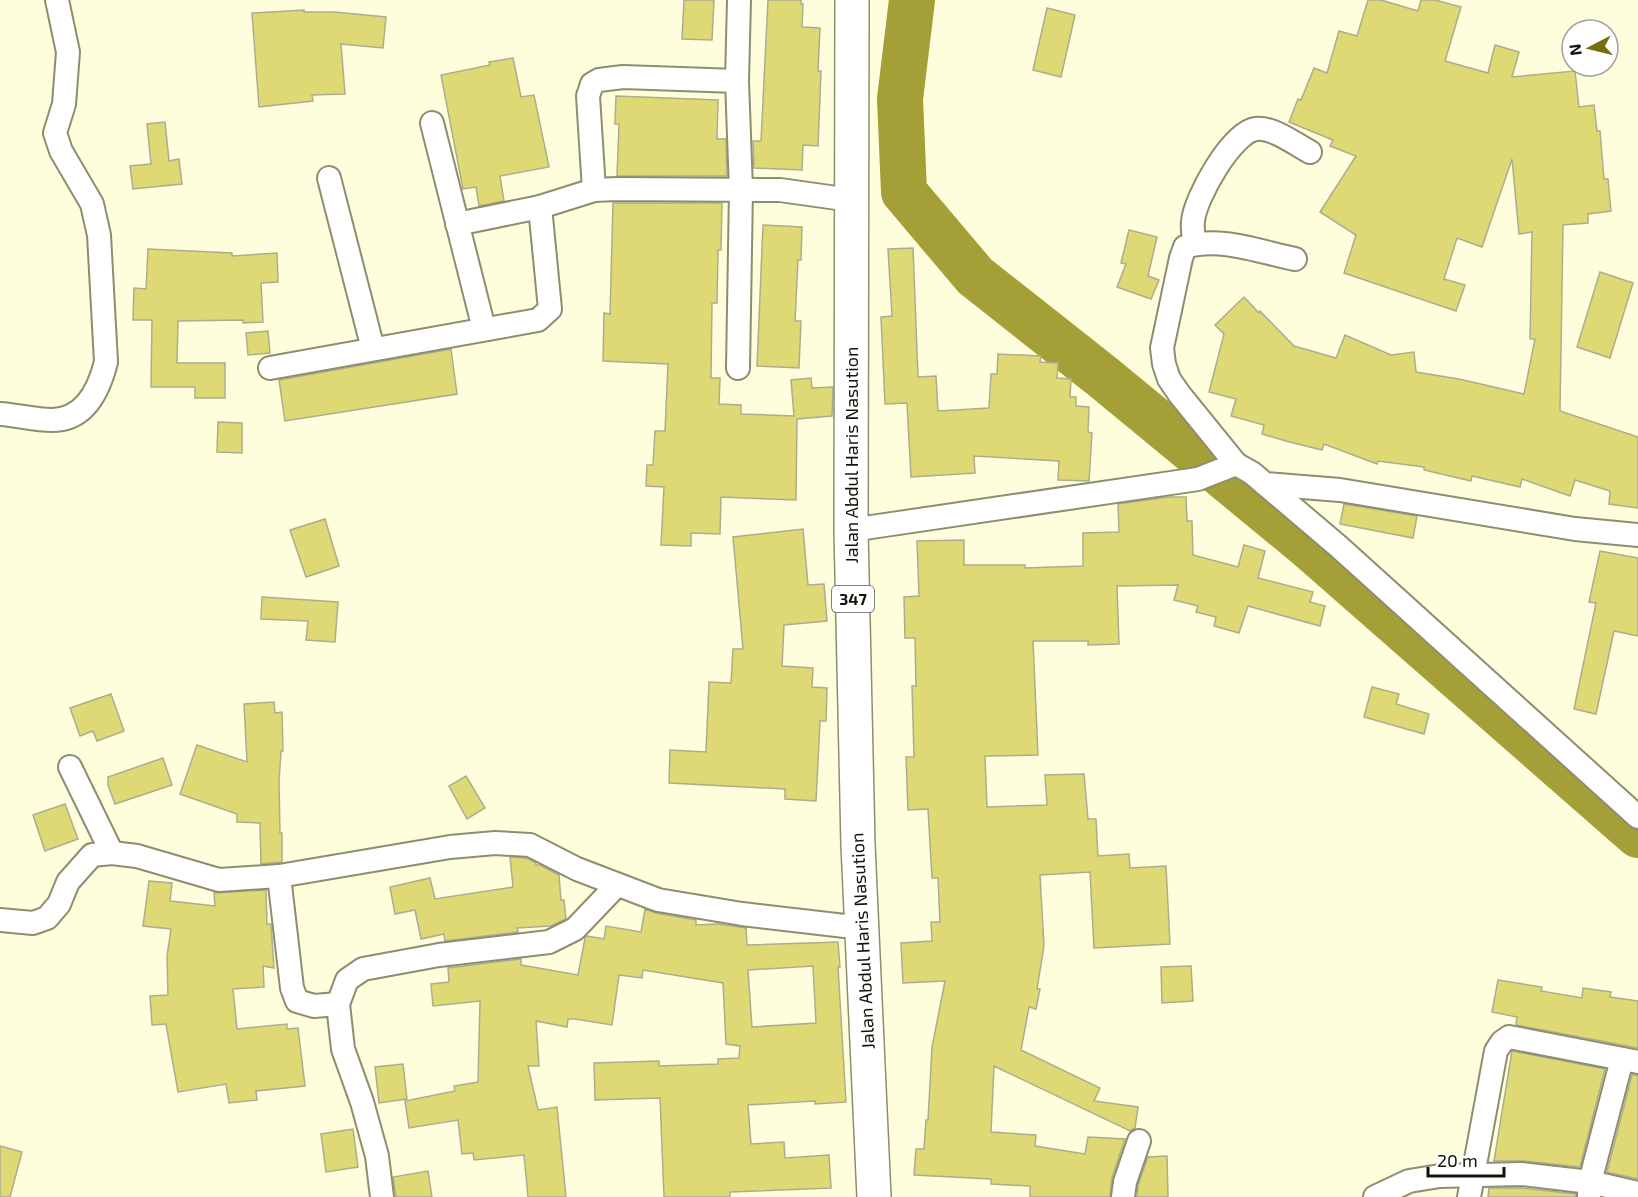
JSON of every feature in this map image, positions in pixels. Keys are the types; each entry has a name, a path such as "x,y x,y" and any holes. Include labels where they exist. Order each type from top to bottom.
{"main road":[{"name":"Jalan Abdul Haris Nasution","path":"852,0 851,530 858,833 874,1197"}],"street":[{"path":"0,414 54,420 83,410 101,381 106,362 99,235 92,204 61,151 55,133 64,104 68,52 57,0"},
{"path":"738,368 741,190 737,81 739,0"},
{"path":"594,190 588,96 592,84 598,80 623,77 737,81"},
{"path":"432,123 484,330"},
{"path":"1194,244 1192,222 1199,198 1218,165 1245,132 1258,129 1273,132 1311,152"},
{"path":"329,178 373,350"},
{"path":"457,224 540,207 594,190 780,190 851,200"},
{"path":"270,368 538,320 550,309 540,207"},
{"path":"1295,259 1218,243 1194,244 1185,247 1162,348 1169,379 1230,466 1252,473 1265,484 1638,817"},
{"path":"851,530 1198,478 1230,466"},
{"path":"1265,484 1340,490 1575,529 1638,534"},
{"path":"70,767 112,853"},
{"path":"0,920 33,923 47,918 59,904 68,882 92,855 112,853 136,856 219,880 279,876 450,847 495,843 530,845 577,869 658,900 742,914 862,928"},
{"path":"279,876 292,988 297,1001 314,1006 338,1004"},
{"path":"382,1197 377,1156 344,1049 338,1004 347,980 363,969 439,955 549,942 575,929 617,885"},
{"path":"1470,1187 1496,1051 1509,1037 1630,1061 1590,1190"},
{"path":"1123,1197 1125,1182 1139,1142"},
{"path":"1375,1197 1409,1181 1440,1176 1470,1187 1522,1174 1590,1190 1638,1193"}],"building":[{"path":"684,0 714,0 712,40 682,39"},
{"path":"768,0 801,0 803,4 802,27 820,28 818,146 803,145 802,170 754,168 753,141 761,141"},
{"path":"1368,0 1381,0 1418,11 1421,0 1435,0 1461,7 1445,61 1488,73 1495,45 1519,52 1512,77 1560,72 1560,78 1576,78 1579,107 1594,105 1597,131 1600,131 1604,179 1608,179 1611,211 1588,214 1588,223 1563,225 1560,411 1638,437 1638,508 1609,504 1610,491 1575,480 1570,496 1522,479 1520,487 1472,476 1471,481 1424,470 1424,467 1378,461 1377,464 1324,444 1322,450 1286,441 1262,434 1264,425 1231,416 1236,399 1209,392 1224,334 1215,325 1244,297 1294,346 1336,358 1345,335 1391,355 1414,352 1416,372 1524,394 1535,339 1530,339 1532,232 1519,234 1512,159 1482,247 1457,238 1444,279 1465,285 1456,311 1344,273 1356,235 1320,212 1356,156 1330,146 1333,140 1289,122 1314,68 1327,73 1339,31 1357,36"},
{"path":"1047,8 1075,15 1061,77 1033,70"},
{"path":"304,10 304,12 334,12 386,17 383,48 341,44 345,94 312,95 313,101 259,107 252,13"},
{"path":"513,58 521,97 534,95 549,167 500,176 504,201 479,206 476,187 463,189 441,75"},
{"path":"616,96 718,100 717,139 726,139 727,176 617,176 619,124 615,124"},
{"path":"165,122 169,161 179,159 182,184 133,189 130,166 151,164 147,124"},
{"path":"613,203 722,203 717,303 712,303 711,378 720,378 719,404 741,405 741,414 794,416 791,380 811,378 812,388 833,387 832,416 797,419 796,500 721,497 720,534 691,533 691,546 661,545 664,487 646,486 647,465 653,465 655,431 665,431 668,364 603,361 604,313 610,314"},
{"path":"763,225 802,227 795,321 801,321 799,368 757,366"},
{"path":"1129,230 1157,237 1148,276 1159,280 1151,299 1117,287 1126,264 1121,263"},
{"path":"913,248 918,377 936,376 938,411 989,408 991,374 997,374 998,354 1041,356 1040,362 1058,363 1057,378 1071,379 1070,397 1076,397 1076,406 1089,407 1088,432 1092,433 1089,481 1058,480 1059,461 974,456 975,473 911,477 907,403 885,404 881,317 892,316 888,249"},
{"path":"148,249 232,253 232,256 277,253 278,282 261,283 263,322 178,321 177,363 225,363 225,398 195,398 195,387 151,387 152,320 133,320 134,288 146,289"},
{"path":"1600,272 1633,283 1610,358 1577,347"},
{"path":"268,331 270,353 248,355 246,333"},
{"path":"451,349 457,394 285,421 279,380"},
{"path":"218,422 242,423 242,453 217,452"},
{"path":"1168,497 1186,497 1187,521 1192,521 1193,555 1238,567 1244,545 1265,551 1258,578 1313,592 1310,602 1325,606 1320,626 1248,606 1239,633 1214,626 1216,617 1196,612 1198,606 1174,600 1178,585 1117,586 1119,644 1088,645 1088,641 1033,641 1038,755 985,756 987,807 1047,805 1045,775 1084,774 1088,819 1096,819 1098,856 1129,854 1130,868 1166,866 1170,944 1094,948 1090,872 1040,875 1044,946 1037,989 1040,989 1036,1009 1029,1007 1021,1050 1100,1088 1094,1101 1138,1107 1135,1128 1130,1131 994,1066 991,1132 1036,1135 1035,1146 1085,1154 1088,1137 1125,1139 1112,1178 1110,1197 1030,1197 1030,1186 991,1184 991,1179 914,1175 916,1149 924,1149 932,1047 945,981 903,983 901,943 932,941 931,922 940,922 938,878 932,878 928,809 908,810 906,757 914,757 912,686 916,686 915,638 905,638 904,597 919,596 917,541 964,540 964,565 1025,565 1025,568 1083,566 1083,533 1119,532 1118,504"},
{"path":"1344,504 1417,516 1413,538 1340,524"},
{"path":"325,519 339,566 306,577 290,530"},
{"path":"803,529 808,585 824,584 827,621 784,625 782,666 813,668 812,687 827,688 826,721 820,721 816,801 785,799 785,789 669,783 670,750 706,752 709,682 731,683 733,649 743,649 733,537"},
{"path":"1600,551 1638,558 1638,636 1614,631 1596,714 1574,709 1596,603 1589,602"},
{"path":"262,597 338,602 335,642 306,640 308,621 261,619"},
{"path":"1372,687 1399,694 1396,704 1429,714 1424,734 1364,717"},
{"path":"111,694 124,731 97,741 93,731 80,736 70,708"},
{"path":"274,702 275,713 282,712 283,751 281,751 279,782 282,862 261,864 260,823 237,822 237,814 180,794 197,745 247,762 244,704"},
{"path":"163,758 172,785 115,804 108,785 108,777"},
{"path":"466,776 485,808 467,819 449,786"},
{"path":"65,804 78,839 45,851 33,815"},
{"path":"510,857 526,858 559,875 561,900 564,900 566,919 551,926 517,928 518,932 445,941 444,934 421,939 415,910 395,914 390,887 430,878 435,899 513,887"},
{"path":"149,881 172,883 170,901 215,906 214,893 266,890 267,924 271,924 274,968 263,966 264,987 233,989 237,1029 287,1024 287,1029 298,1028 305,1086 256,1091 257,1100 229,1103 226,1084 178,1092 166,1024 152,1025 150,996 168,995 167,956 171,929 143,926"},
{"path":"645,909 696,920 696,925 718,924 746,928 747,945 838,942 846,1102 815,1104 815,1101 748,1105 751,1144 784,1142 785,1158 829,1155 831,1188 730,1192 730,1197 664,1197 660,1098 595,1100 594,1063 659,1061 659,1066 718,1064 718,1059 739,1058 740,1046 726,1044 723,983 643,970 642,978 619,975 612,1025 568,1019 567,1027 536,1021 539,1066 528,1066 538,1110 557,1107 566,1197 528,1197 524,1155 474,1160 473,1153 462,1154 458,1120 409,1128 405,1101 455,1091 454,1086 478,1082 480,1001 433,1006 431,984 449,982 448,968 521,959 521,965 578,975 587,936 604,939 606,926 641,932","holes":["813,966 816,1023 752,1027 748,970"]},
{"path":"1191,966 1193,1001 1162,1003 1161,967"},
{"path":"1498,980 1542,987 1541,991 1582,998 1583,988 1611,992 1610,997 1638,1001 1638,1048 1516,1025 1517,1017 1492,1012"},
{"path":"1512,1051 1605,1069 1580,1167 1523,1161 1494,1161"},
{"path":"403,1064 407,1099 379,1103 375,1067"},
{"path":"1632,1075 1638,1075 1638,1179 1607,1172"},
{"path":"353,1129 358,1167 326,1172 321,1134"},
{"path":"0,1146 22,1152 10,1197 0,1197"},
{"path":"1167,1156 1168,1197 1137,1197 1138,1185 1148,1157"},
{"path":"428,1171 432,1197 396,1197 393,1177"},
{"path":"1489,1188 1521,1188 1576,1194 1576,1197 1488,1197"}],"waterway":[{"path":"912,0 900,99 904,192 975,276 1103,377 1307,545 1638,835"}]}
